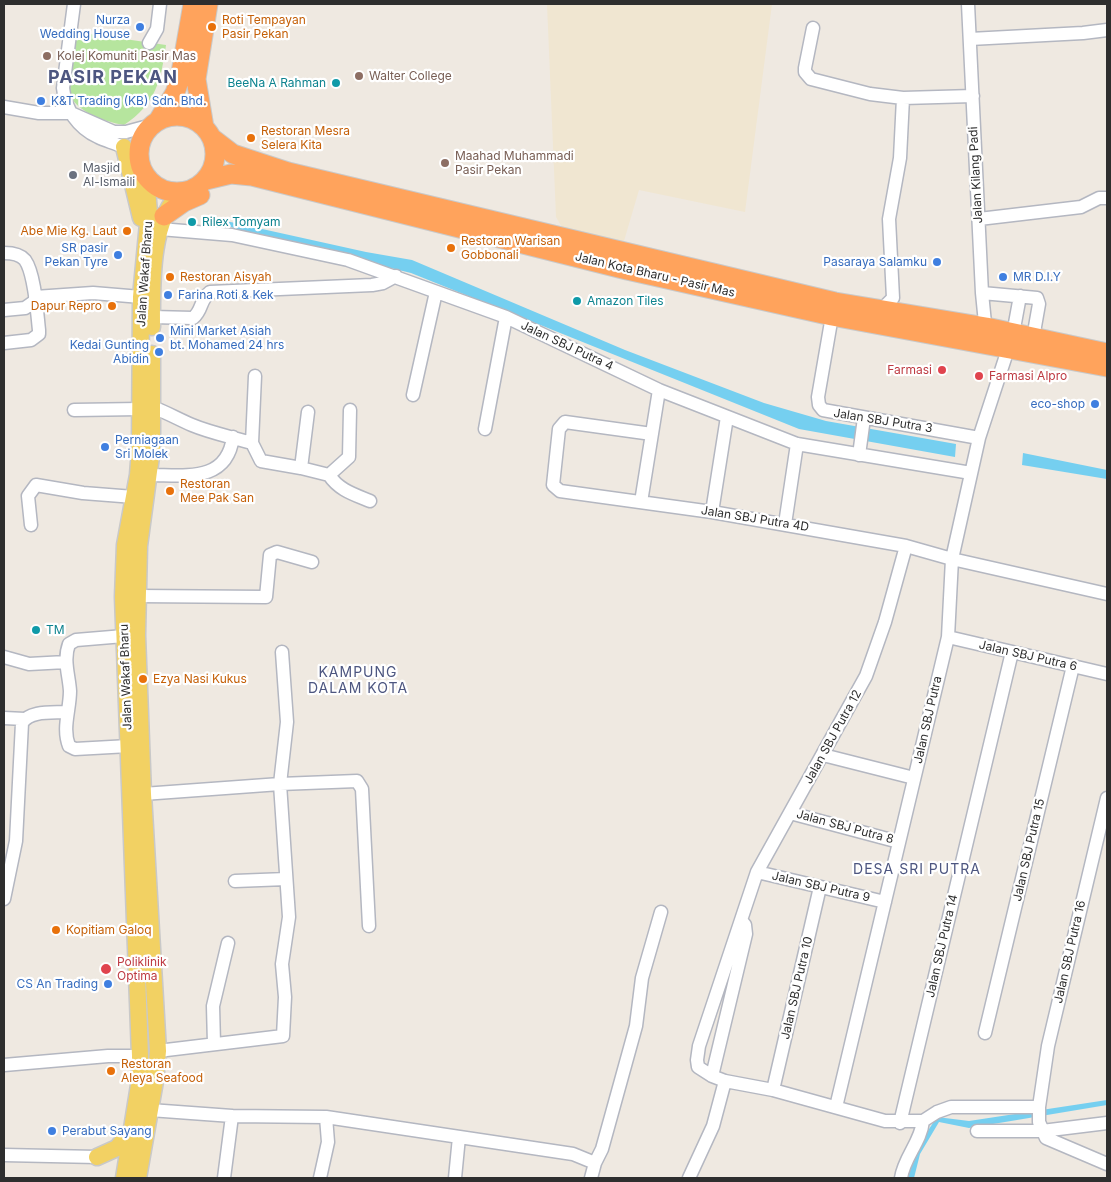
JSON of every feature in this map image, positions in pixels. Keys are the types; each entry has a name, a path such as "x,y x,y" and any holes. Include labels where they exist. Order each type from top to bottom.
{"highway":[{"path":"193,4 180,78 175,93 142,139 139,156 143,170 162,189 182,192 191,190 206,180 215,160 196,79 208,4"},
{"path":"155,123 166,117 182,116 198,121 208,132"},
{"name":"Jalan Kota Bharu - Pasir Mas","path":"208,132 233,154 288,172 835,302 887,304 986,336"},
{"name":"Jalan Kota Bharu - Pasir Mas","path":"206,180 221,175 240,174 627,270 832,316 986,336 1107,355"},
{"path":"162,222 184,202 220,187 266,180"},
{"name":"Jalan Kota Bharu - Pasir Mas","path":"1011,341 1033,338 1107,355"}],"main road":[{"path":"124,148 141,214 142,278"},
{"name":"Jalan Wakaf Bharu","path":"138,1178 158,1051 143,794 137,596 139,546 150,475 141,297 149,213 143,170"},
{"name":"Jalan Wakaf Bharu","path":"124,1178 140,1078 124,636 125,545 134,497 146,408 155,254 162,222 172,200 182,192"},
{"path":"97,1157 118,1148 132,1130"},
{"path":"97,1157 110,1164 117,1178"}],"street":[{"path":"74,4 62,88 64,102 70,113 95,136 124,148 143,170"},
{"path":"149,43 156,29 160,4"},
{"name":"Jalan Kilang Padi","path":"968,4 982,293 986,336"},
{"path":"813,28 805,68 807,76 848,90 903,98 972,96"},
{"path":"970,39 1107,30"},
{"path":"887,304 889,219 900,158 903,98"},
{"path":"4,107 39,113 70,113 114,132 126,132 155,123"},
{"path":"979,219 1081,208 1100,198 1107,198"},
{"name":"Jalan SBJ Putra 4","path":"162,222 348,260 396,276 506,317 659,390 797,444 859,452 971,473"},
{"path":"4,253 16,254 25,260 35,299 39,334 31,340 4,343"},
{"path":"152,318 193,318 199,314 202,298 210,292 372,285 383,283 396,276"},
{"path":"413,395 436,292"},
{"path":"4,310 25,308 35,299 93,293 141,297"},
{"path":"982,293 1037,298 1039,304 1033,338"},
{"name":"Jalan SBJ Putra","path":"836,1107 948,637 952,559 971,473 979,438 1011,341 1020,296"},
{"name":"Jalan SBJ Putra 3","path":"832,316 818,397 819,405 829,413 979,438"},
{"path":"485,429 506,317"},
{"path":"255,376 252,443 261,460 329,474 343,490 370,501"},
{"path":"641,502 659,390"},
{"path":"74,410 146,408 170,413 205,430 252,443"},
{"path":"329,474 349,457 350,410"},
{"path":"301,468 308,412"},
{"path":"712,512 727,417"},
{"path":"859,452 864,420"},
{"name":"Jalan SBJ Putra 4D","path":"652,434 570,421 565,422 559,429 552,480 556,489 712,512 906,546 952,559 1107,594"},
{"path":"150,475 208,473 227,459 232,450 234,437"},
{"path":"785,524 797,444"},
{"path":"31,525 28,496 36,484 83,493 134,497"},
{"name":"Jalan SBJ Putra 12","path":"906,546 876,653 866,676 757,872 699,1046 697,1060 698,1067 724,1081 773,1090 885,1121 900,1123 923,1121"},
{"path":"137,596 266,597 270,555 277,552 312,562"},
{"path":"124,636 72,641 68,648 66,662 70,693 66,712 67,740 72,748 129,746"},
{"name":"Jalan SBJ Putra 6","path":"948,637 1107,674"},
{"path":"158,1051 283,1036 285,997 282,964 289,918 280,784 287,722 282,652"},
{"name":"Jalan SBJ Putra 14","path":"900,1123 1012,652"},
{"path":"4,657 29,664 66,662"},
{"name":"Jalan SBJ Putra 15","path":"985,1033 1073,666"},
{"path":"4,718 25,718 38,714 66,712"},
{"path":"4,899 16,841 9,826 22,728 25,718"},
{"path":"823,755 914,778"},
{"path":"143,794 280,784 357,781 361,784 369,926"},
{"name":"Jalan SBJ Putra 16","path":"1040,1118 1048,1046 1107,799"},
{"name":"Jalan SBJ Putra 8","path":"790,813 899,842"},
{"name":"Jalan SBJ Putra 9","path":"757,872 885,902"},
{"path":"235,881 286,879"},
{"name":"Jalan SBJ Putra 10","path":"773,1090 820,887"},
{"path":"591,1178 595,1163 602,1149 636,1026 642,978 661,912"},
{"name":"Jalan SBJ Putra 12","path":"712,1076 746,934 745,925 741,920"},
{"path":"214,1044 213,1006 228,943"},
{"path":"4,1065 108,1056 140,1056"},
{"path":"689,1178 713,1126 724,1081"},
{"path":"901,1178 906,1159 922,1129 923,1121 937,1112 951,1107 1040,1118 1107,1123"},
{"path":"150,1110 232,1116 326,1117 573,1154 595,1163"},
{"path":"224,1178 232,1116"},
{"path":"320,1178 328,1142 326,1117"},
{"path":"977,1131 1040,1118"},
{"path":"1040,1118 1046,1138 1107,1164"},
{"path":"455,1178 459,1137"},
{"path":"4,1157 97,1157"}],"shaded area":[{"path":"547,4 772,4 745,212 639,190 624,241 563,229 556,217"}],"green space":[{"path":"76,32 166,45 159,80 150,100 135,117 124,125 98,118 74,102 68,86 68,72"}],"water":[{"path":"208,217 366,252 412,260 625,350 764,403 826,421 956,444 955,457 799,429 411,273 243,232"},
{"path":"1023,453 1107,470 1107,479 1022,465"},
{"path":"1107,1100 1107,1105 969,1128 939,1122 920,1154 914,1178 908,1178 915,1150 937,1117 969,1121"}],"place":[{"name":"Nurza Wedding House","path":"140,27"},
{"name":"Roti Tempayan Pasir Pekan","path":"212,27"},
{"name":"Kolej Komuniti Pasir Mas","path":"47,56"},
{"name":"Walter College","path":"359,76"},
{"name":"BeeNa A Rahman","path":"336,83"},
{"name":"K&T Trading (KB) Sdn. Bhd.","path":"41,101"},
{"name":"Restoran Mesra Selera Kita","path":"251,138"},
{"name":"Maahad Muhammadi Pasir Pekan","path":"445,163"},
{"name":"Masjid Al-Ismaili","path":"73,175"},
{"name":"Rilex Tomyam","path":"192,222"},
{"name":"Abe Mie Kg. Laut","path":"127,231"},
{"name":"Restoran Warisan Gobbonali","path":"451,248"},
{"name":"SR pasir Pekan Tyre","path":"118,255"},
{"name":"Pasaraya Salamku","path":"937,262"},
{"name":"Restoran Aisyah","path":"170,277"},
{"name":"MR D.I.Y","path":"1003,277"},
{"name":"Farina Roti & Kek","path":"168,295"},
{"name":"Amazon Tiles","path":"577,301"},
{"name":"Dapur Repro","path":"112,306"},
{"name":"Mini Market Asiah bt. Mohamed 24 hrs","path":"160,338"},
{"name":"Kedai Gunting Abidin","path":"159,352"},
{"name":"Farmasi","path":"942,370"},
{"name":"Farmasi Alpro","path":"979,376"},
{"name":"eco-shop","path":"1095,404"},
{"name":"Perniagaan Sri Molek","path":"105,447"},
{"name":"Restoran Mee Pak San","path":"170,491"},
{"name":"TM","path":"36,630"},
{"name":"Ezya Nasi Kukus","path":"143,679"},
{"name":"Kopitiam Galoq","path":"56,930"},
{"name":"Poliklinik Optima","path":"106,969"},
{"name":"CS An Trading","path":"108,984"},
{"name":"Restoran Aleya Seafood","path":"111,1071"},
{"name":"Perabut Sayang","path":"52,1131"}],"district":[{"name":"PASIR PEKAN","path":"113,78"},
{"name":"KAMPUNG DALAM KOTA","path":"358,682"},
{"name":"DESA SRI PUTRA","path":"917,870"}]}
